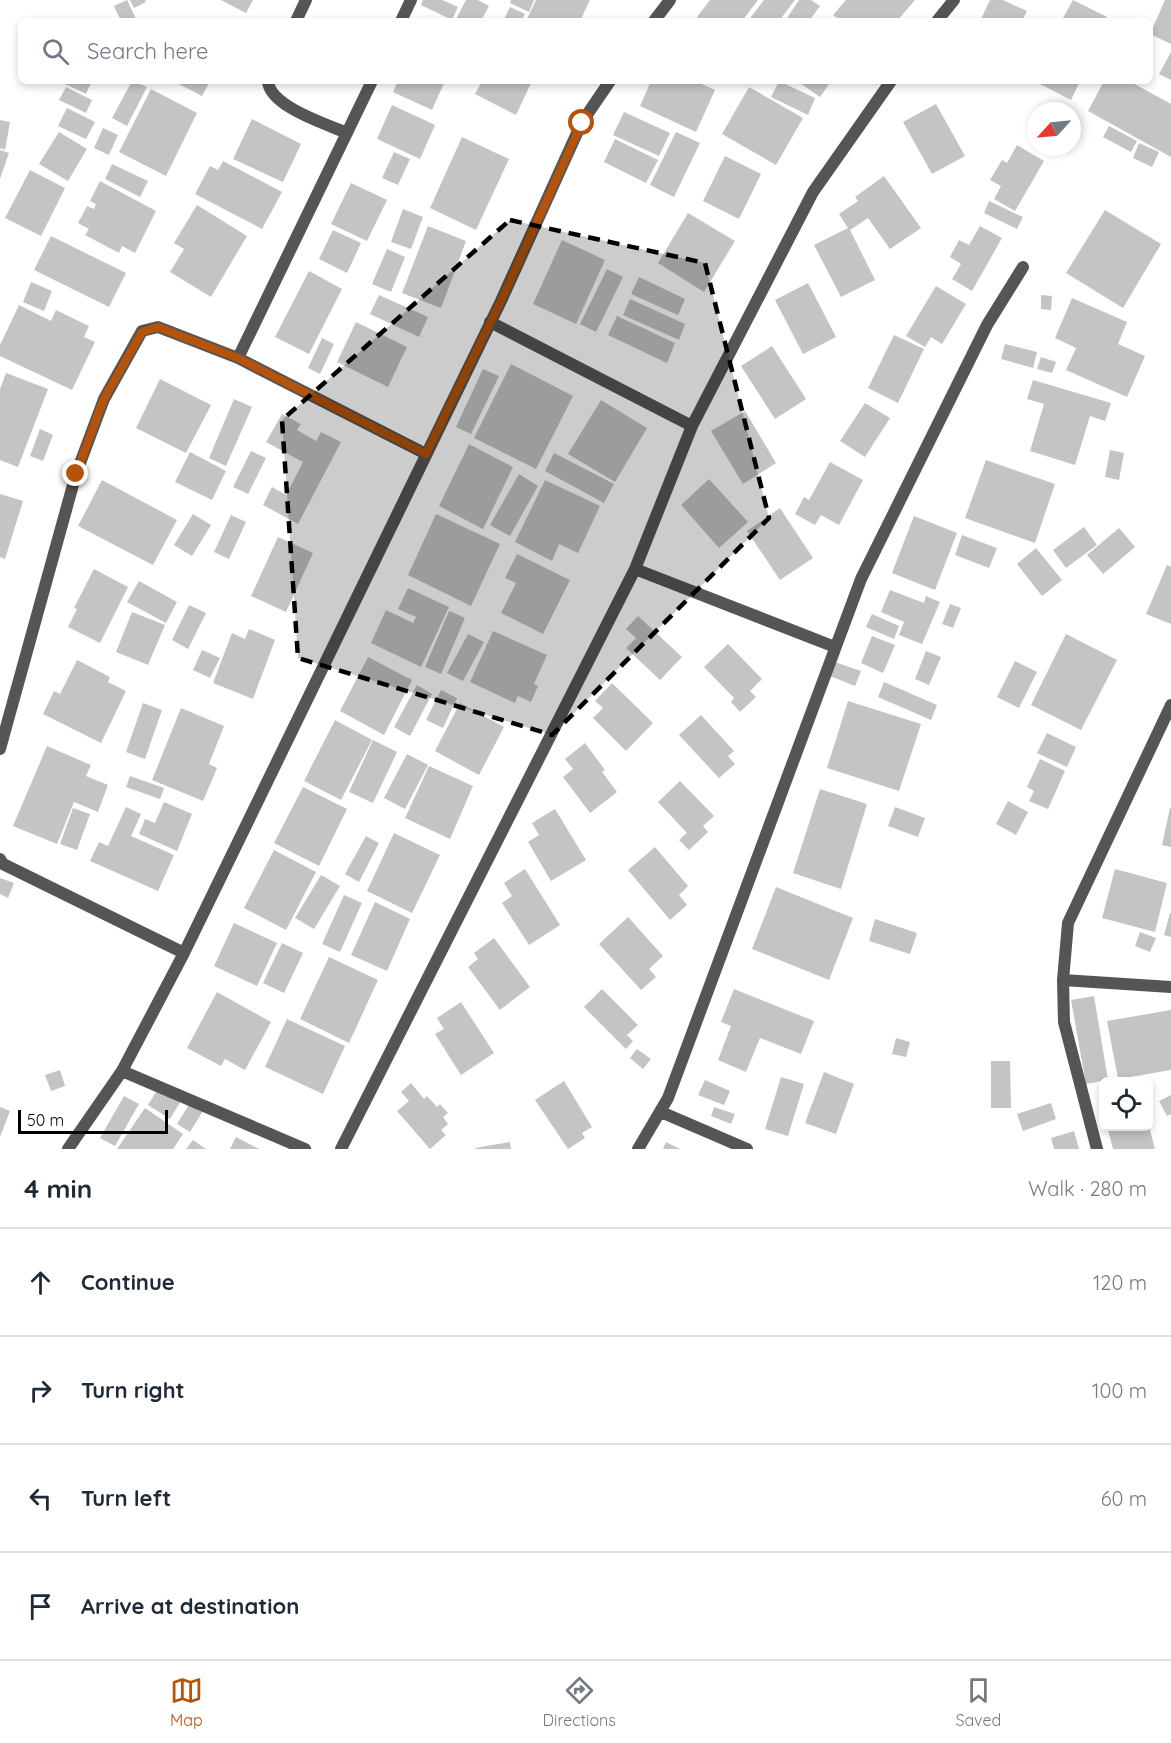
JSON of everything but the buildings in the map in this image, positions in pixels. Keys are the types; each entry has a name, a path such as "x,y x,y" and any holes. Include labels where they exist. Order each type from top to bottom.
{"street":[{"path":"297,18 306,0"},
{"path":"402,18 411,0"},
{"path":"656,18 670,0"},
{"path":"939,18 954,0"},
{"path":"269,84 273,96 284,104 348,134"},
{"path":"238,358 371,84"},
{"path":"68,1149 122,1071 184,953 490,322 582,123 608,84"},
{"path":"341,1149 635,569 692,426 813,192 889,84"},
{"path":"638,1149 661,1112 673,1087 861,579 987,325 1023,267"},
{"path":"490,322 692,426"},
{"path":"0,749 76,474 104,399 142,332 158,327 238,358 426,454"},
{"path":"635,569 835,647"},
{"path":"1097,1149 1064,1022 1063,980 1068,923 1171,705"},
{"path":"0,860 3,864 184,953"},
{"path":"1063,980 1171,987"},
{"path":"122,1071 305,1149"},
{"path":"661,1112 747,1149"}],"highlighted area":[{"path":"510,220 705,263 769,518 552,735 298,658 282,420"}],"route":[{"path":"76,474 104,399 142,332 158,327 238,358 426,454 501,301 582,123"}]}
